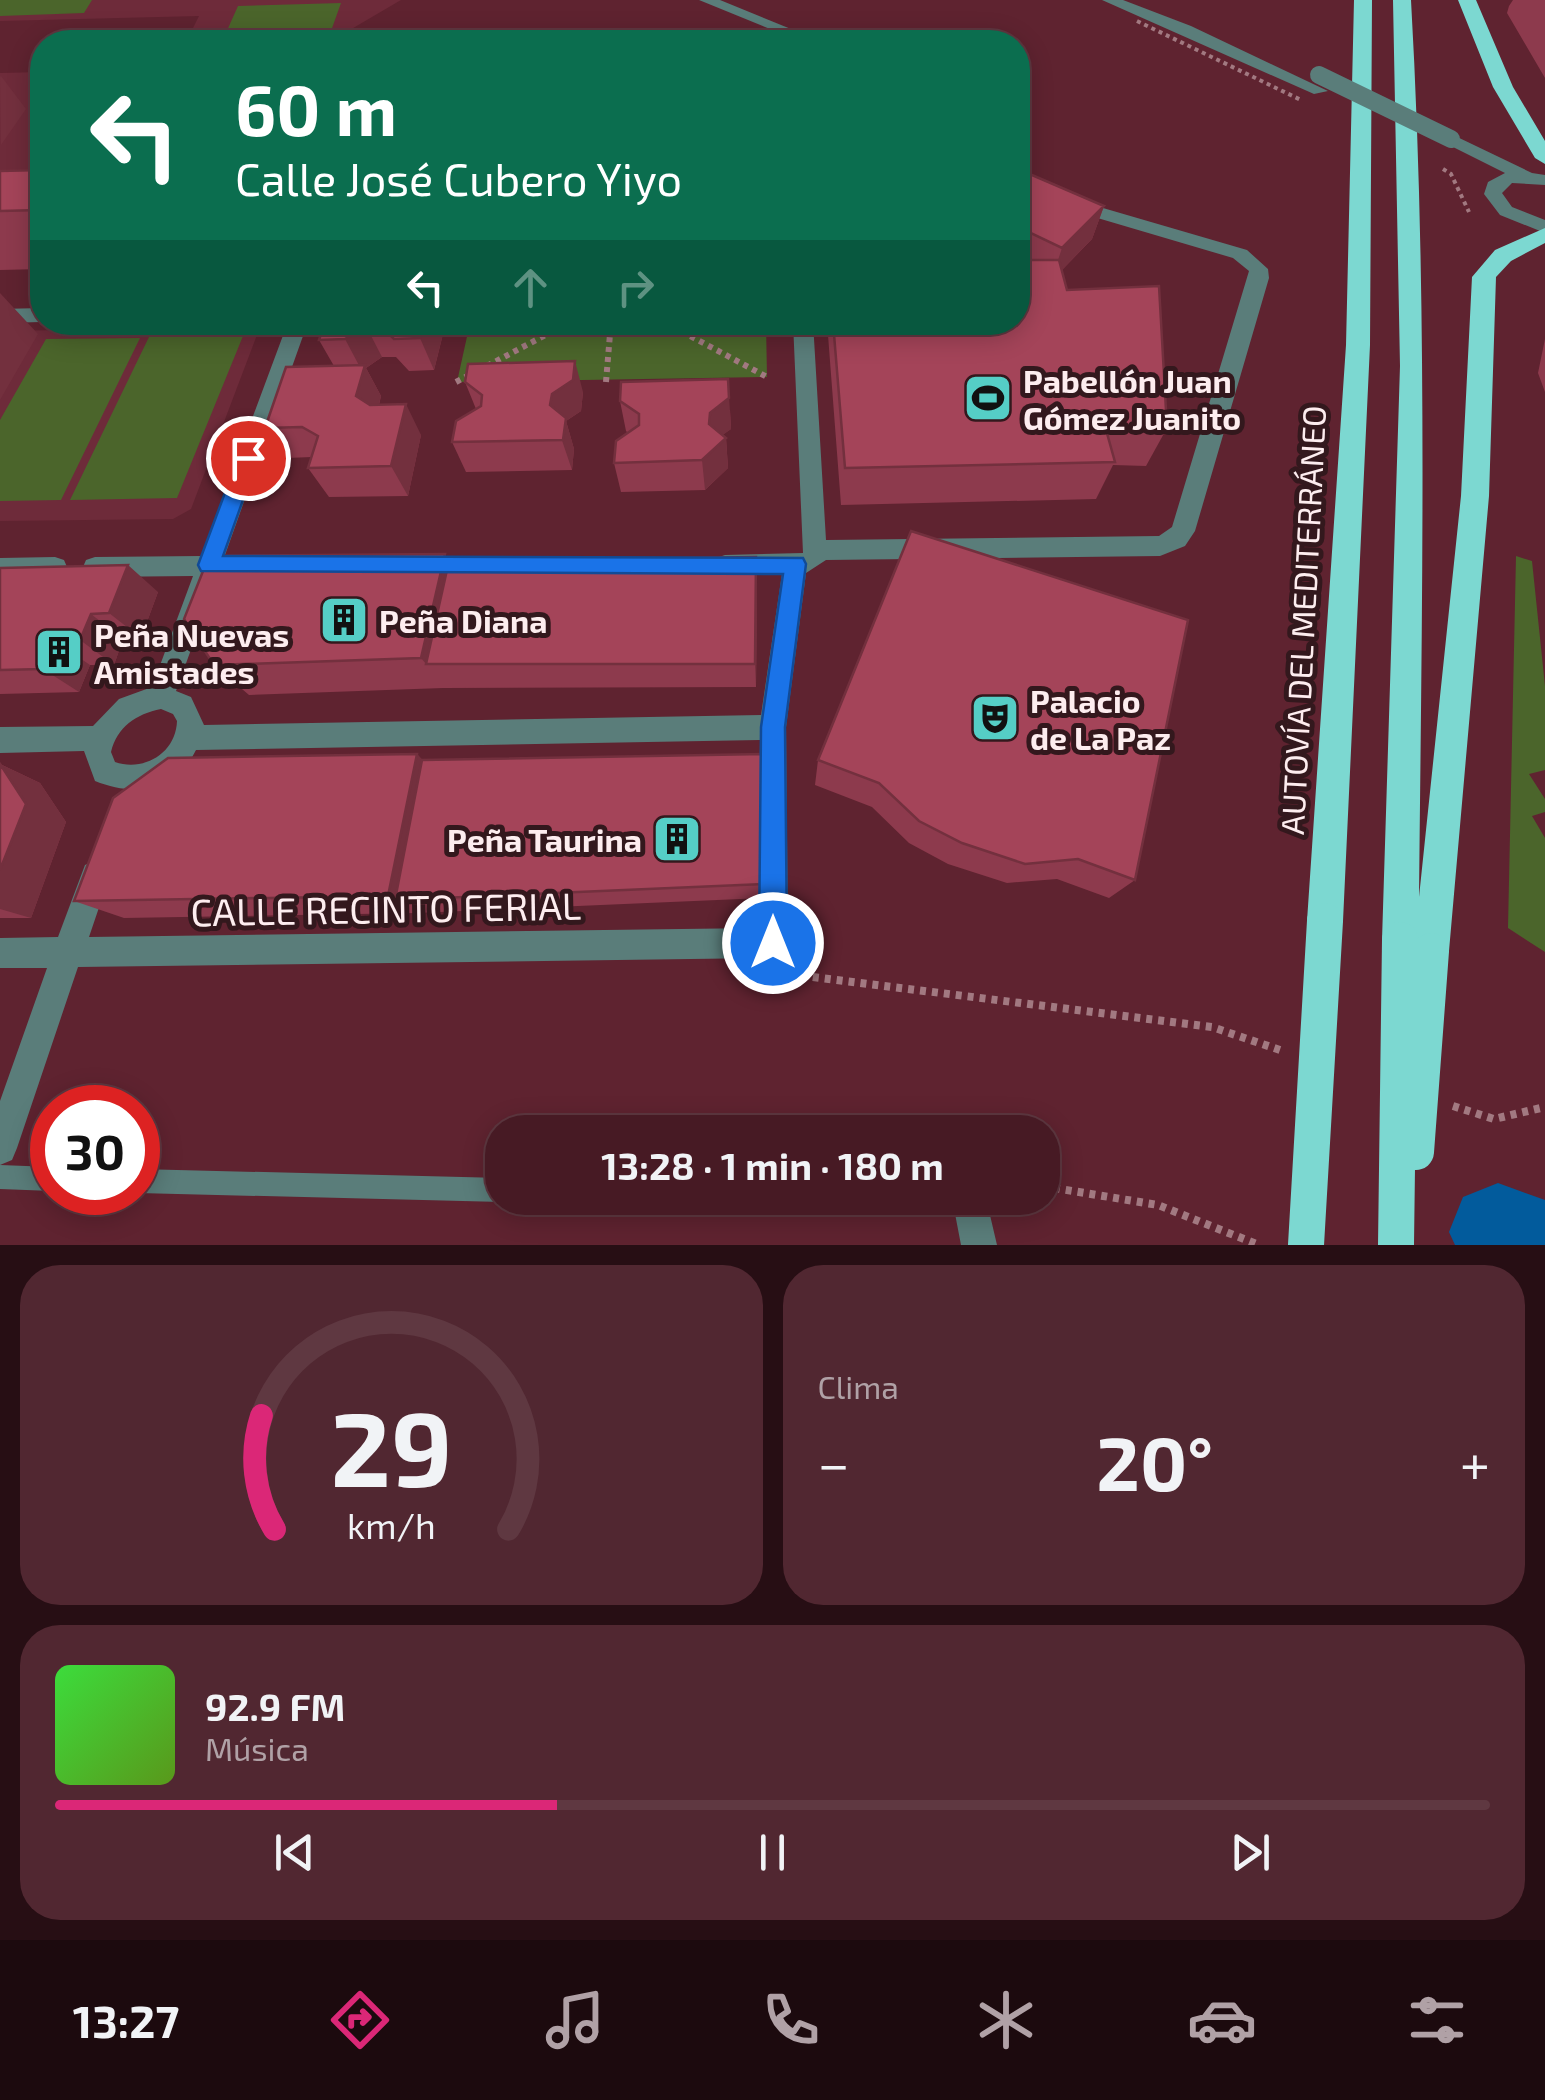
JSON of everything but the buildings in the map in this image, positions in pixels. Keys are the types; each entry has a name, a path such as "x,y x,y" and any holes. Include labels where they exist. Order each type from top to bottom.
{"highway":[{"name":"AUTOVÍA DEL MEDITERRÁNEO","path":"1306,1245 1360,293 1366,135 1363,0"},
{"path":"1402,0 1412,366 1415,946 1409,1245"},
{"path":"1467,0 1503,87 1545,158"},
{"path":"1396,1245 1415,946 1475,496 1484,278 1493,263 1508,251 1545,235"}],"street":[{"path":"706,0 783,30"},
{"path":"1109,0 1202,36 1318,91 1445,144 1545,180"},
{"path":"1142,0 1318,91"},
{"path":"1445,144 1494,186"},
{"path":"1524,175 1509,176 1494,186 1493,194 1506,211 1545,227"},
{"path":"698,565 1160,546 1178,539 1254,296 1258,269 1240,254 1073,204 1030,181"},
{"path":"0,316 30,315"},
{"path":"160,696 293,335"},
{"path":"773,943 773,727 805,560 804,335"},
{"path":"0,568 270,565"},
{"path":"160,696 184,704 190,714 190,738 172,762 158,772 128,781 115,778 98,763 99,738 118,714 146,698 160,696"},
{"path":"190,738 773,727"},
{"path":"0,740 99,738"},
{"path":"116,815 128,781"},
{"path":"0,1148 104,850"},
{"name":"CALLE RECINTO FERIAL","path":"0,953 773,943"},
{"path":"972,1215 979,1245"}],"lane":[{"path":"0,1178 30,1179"},
{"path":"160,1182 485,1190"}],"path":[{"path":"1137,21 1318,91"},
{"path":"456,382 545,335"},
{"path":"606,382 610,335"},
{"path":"688,335 766,377"},
{"path":"773,943 771,972 1212,1027 1287,1052"},
{"path":"1438,1101 1494,1119 1545,1107"},
{"path":"1060,1189 1158,1205 1259,1245"}],"shaded area":[{"path":"0,0 401,0 350,30 192,30 199,16 0,21"},
{"path":"30,72 30,174 0,175 0,73"},
{"path":"0,331 30,331 30,335 257,335 191,509 173,519 0,521"}],"green space":[{"path":"0,0 92,0 84,13 0,16"},
{"path":"341,3 331,30 227,30 238,6"},
{"path":"467,335 766,335 767,377 457,382"},
{"path":"243,336 177,498 70,500 149,337"},
{"path":"140,338 61,500 0,501 0,420 46,339"},
{"path":"1516,556 1532,561 1545,686 1545,770 1529,774 1545,799 1545,812 1532,816 1545,838 1545,952 1508,928"}],"waterway":[{"path":"1498,1232 1535,1245"}],"place":[{"name":"Pabellón Juan Gómez Juanito","path":"988,398"},
{"name":"Peña Diana","path":"344,620"},
{"name":"Peña Nuevas Amistades","path":"59,652"},
{"name":"Palacio de La Paz","path":"995,718"},
{"name":"Peña Taurina","path":"677,839"}],"route":[{"path":"248,458 209,565 795,564 773,727 773,943"}]}
